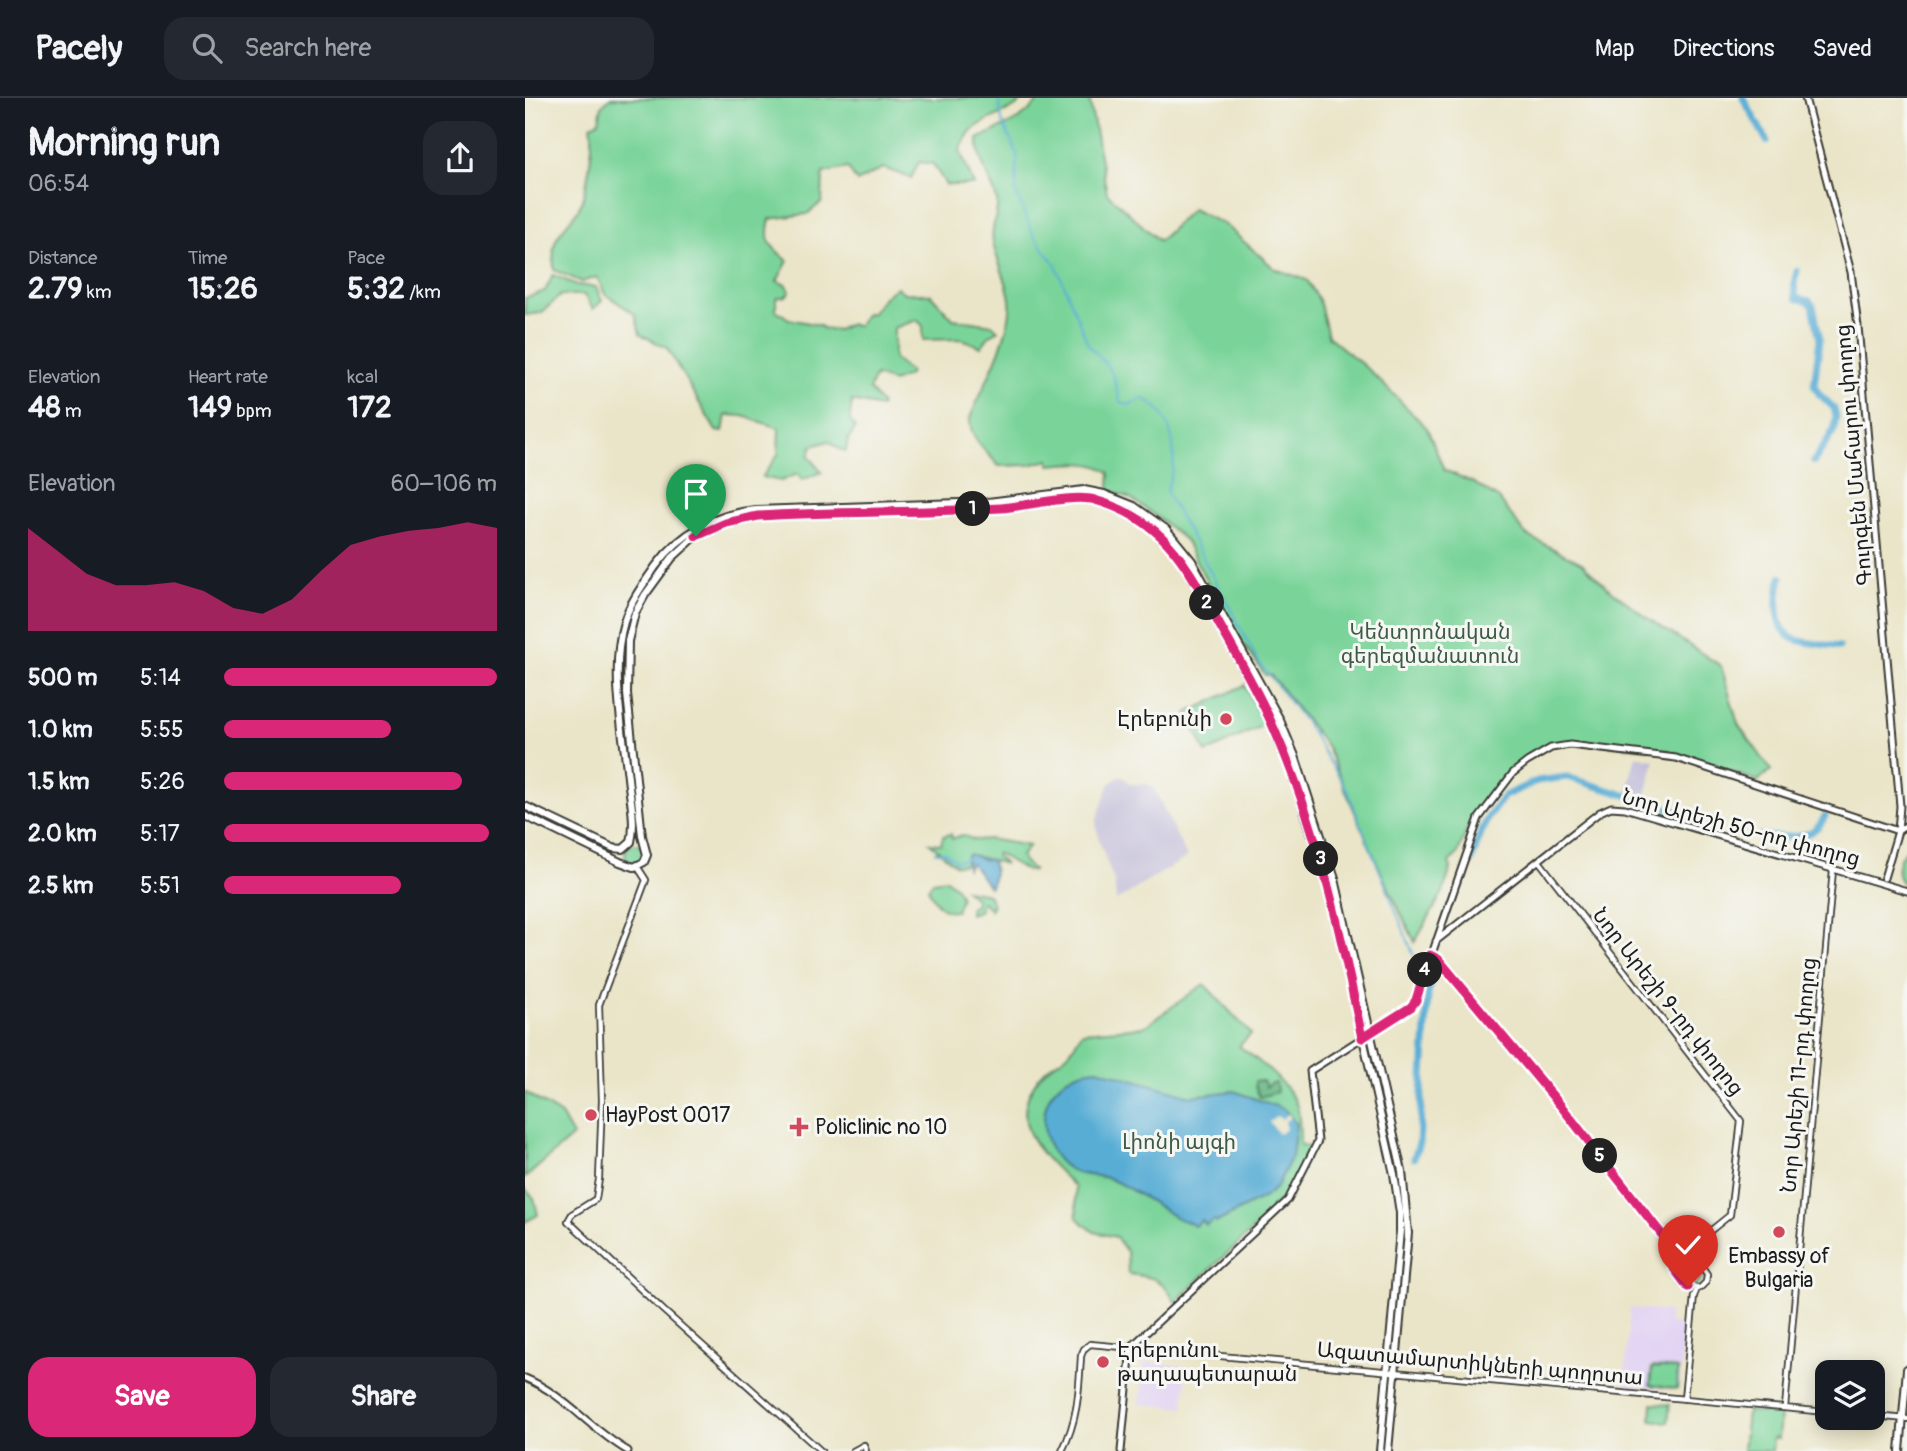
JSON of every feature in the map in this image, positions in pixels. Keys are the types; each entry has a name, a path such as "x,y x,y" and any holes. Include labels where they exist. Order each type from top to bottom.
{"main road":[{"name":"Գուրգեն Մահարու փողոց","path":"1805,98 1851,272 1860,350 1901,816 1884,878"},
{"path":"633,866 623,859 623,849 631,842 632,818 620,685 622,630 629,610 653,572 665,555 688,533 713,520 750,510 988,502 1084,490 1102,493 1134,506 1152,517 1181,545 1279,718 1326,846 1403,1176 1408,1215 1408,1233 1380,1451"},
{"path":"633,866 646,859 630,728 628,641 635,613 645,595 687,542 715,527 758,516 973,509 1023,506 1075,498 1092,499 1131,514 1156,530 1183,561 1272,722 1288,761 1321,861 1391,1163 1400,1213 1388,1451"},
{"path":"1121,1451 1133,1345 1288,1200 1318,1141 1310,1071 1411,1007 1416,1000 1479,818 1514,773 1540,754 1570,745 1677,758 1898,831 1907,824 1901,816"},
{"path":"525,806 608,846 623,849"},
{"name":"Նոր Արեշի 50-րդ փողոց","path":"1435,942 1600,812 1611,807 1907,891"},
{"path":"525,816 633,866"},
{"path":"631,842 645,847"},
{"path":"1874,881 1884,878 1891,886"},
{"path":"1445,915 1453,926"},
{"path":"1900,1451 1905,1418 1907,1369"},
{"path":"525,1378 547,1388 605,1437 628,1451"}],"street":[{"name":"Նոր Արեշի 9-րդ փողոց","path":"1539,861 1741,1121 1730,1215 1692,1246"},
{"path":"633,866 646,880 599,1005 602,1100 596,1199 572,1214 568,1221 821,1451"},
{"name":"Նոր Արեշի 11-րդ փողոց","path":"1785,1408 1833,870"},
{"path":"1430,955 1438,959 1460,984 1674,1250 1692,1254"},
{"path":"1675,1258 1692,1246"},
{"path":"1684,1399 1694,1296 1697,1289 1706,1282 1707,1274 1692,1254 1692,1246"},
{"path":"1674,1250 1674,1268 1694,1296"},
{"path":"1690,1288 1697,1289"},
{"name":"Ազատամարտիկների պողոտա","path":"1062,1451 1071,1434 1077,1409 1081,1356 1090,1344 1133,1345 1815,1411"},
{"path":"1885,1417 1905,1418"},
{"path":"853,1451 864,1445 866,1451"}],"shaded area":[{"path":"1636,756 1655,760 1646,795 1627,790"},
{"path":"1121,775 1131,784 1148,784 1153,787 1187,857 1116,901 1114,881 1099,841 1096,822 1109,785"},
{"path":"1630,1308 1670,1312 1669,1324 1685,1325 1679,1390 1624,1385"},
{"path":"1144,1362 1187,1366 1184,1408 1140,1404"}],"green space":[{"path":"610,98 1025,98 978,126 966,138 960,151 974,185 946,185 933,164 919,162 911,178 883,168 857,182 848,168 823,173 822,202 807,214 770,219 768,227 770,243 788,261 777,281 786,285 790,291 786,296 776,298 776,310 789,319 819,325 824,329 837,330 850,324 857,326 866,314 872,313 884,297 897,287 904,293 930,294 953,319 993,325 998,331 990,335 981,347 962,339 923,340 923,326 917,320 894,328 894,359 910,372 908,376 893,382 875,376 869,389 881,404 880,407 852,401 850,419 855,429 848,440 846,451 829,441 812,446 809,456 822,472 802,480 797,474 781,481 762,477 778,455 779,428 743,416 726,415 723,432 716,431 667,348 640,334 635,314 605,294 597,277 582,282 554,270 555,243 583,199 591,153 591,125 599,121 602,105"},
{"name":"Կենտրոնական գերեզմանատուն","path":"1039,98 1089,98 1107,193 1159,241 1192,209 1225,225 1275,269 1307,280 1319,300 1328,336 1370,371 1427,428 1444,470 1474,483 1499,499 1526,535 1582,563 1607,587 1646,617 1721,666 1738,724 1771,770 1758,781 1667,750 1552,743 1509,770 1471,820 1457,855 1449,862 1451,868 1443,892 1415,942 1383,877 1327,747 1271,675 1265,675 1230,625 1185,540 1130,498 1109,490 1110,473 1104,469 1081,463 1050,465 1049,460 1029,465 999,466 972,432 970,418 1002,343 1010,312 1009,293 993,243 997,201 982,163 978,139 1021,117"},
{"path":"553,275 577,285 596,287 602,301 593,309 584,295 561,295 541,313 525,315 525,298 545,291"},
{"name":"Էրեբունի","path":"1245,685 1264,725 1206,753 1187,713"},
{"path":"951,834 952,839 962,835 975,840 989,839 1029,846 1021,856 1033,870 1027,871 997,853 996,856 1005,864 969,854 965,864 956,865 930,843 941,844 943,836"},
{"path":"635,844 642,847 645,854 642,861 635,864 628,861 625,854 628,847"},
{"path":"1907,848 1907,886 1899,878 1898,868"},
{"path":"946,879 956,887 961,897 956,911 942,908 928,888 933,881"},
{"path":"966,890 988,894 993,905 990,910 983,902 980,904 980,910 970,914 970,907 976,899"},
{"name":"Լիոնի այգի","path":"1204,984 1251,1034 1239,1046 1274,1075 1290,1093 1298,1110 1300,1144 1309,1147 1286,1199 1175,1302 1166,1288 1156,1280 1128,1274 1127,1252 1116,1237 1094,1232 1077,1218 1075,1187 1039,1149 1026,1122 1025,1107 1042,1074 1073,1048 1083,1032 1144,1027"},
{"path":"1255,1081 1263,1081 1266,1087 1276,1083 1277,1092 1260,1097"},
{"path":"525,1092 561,1115 573,1136 525,1178"},
{"path":"525,1189 534,1198 538,1215 525,1222"},
{"path":"1690,1255 1705,1275 1695,1287 1687,1283 1676,1268 1685,1256"},
{"path":"1652,1367 1678,1369 1677,1389 1650,1385"},
{"path":"1652,1403 1670,1405 1668,1422 1651,1420"},
{"path":"1747,1411 1780,1415 1778,1439 1773,1438 1772,1451 1743,1451"}],"water":[{"path":"969,854 991,860 994,874 989,887 971,863 967,868 966,856"},
{"path":"1097,1069 1191,1096 1234,1091 1284,1109 1296,1125 1292,1156 1276,1188 1263,1198 1217,1222 1214,1220 1206,1225 1202,1220 1195,1226 1112,1180 1079,1174 1064,1166 1056,1157 1045,1135 1045,1111 1049,1099 1059,1084 1069,1077"}],"pier":[{"path":"1288,1114 1291,1117 1284,1122 1286,1129 1279,1134 1269,1122 1276,1116 1282,1119"}],"waterway":[{"path":"998,98 1002,120"},
{"path":"1743,98 1767,141"},
{"path":"1002,121 1017,154 1016,193 1033,235 1056,265 1088,344 1113,375 1120,402 1129,405 1142,398 1158,409 1164,417 1171,436 1174,457 1167,494 1204,559"},
{"path":"1797,271 1794,283 1796,298 1809,301 1813,306 1820,339 1814,385 1819,394 1834,408 1836,416 1834,430 1814,461"},
{"path":"1204,560 1258,661 1306,723 1347,790 1414,956"},
{"path":"1781,577 1778,611 1787,634 1799,641 1839,647"},
{"path":"1471,862 1481,832 1504,796 1537,781 1567,777 1677,811"},
{"path":"1760,836 1788,837 1806,834 1814,830 1825,816"},
{"path":"935,852 945,852 957,861 966,858"},
{"path":"1414,1158 1419,1143 1428,994 1434,973"}],"place":[{"name":"Էրեբունի","path":"1226,719"},
{"name":"HayPost 0017","path":"591,1115"},
{"name":"Policlinic no 10","path":"799,1127"},
{"name":"Embassy of Bulgaria","path":"1779,1232"},
{"name":"Էրեբունու թաղապետարան","path":"1103,1362"}],"route":[{"path":"696,536 726,523 758,516 999,508 1075,498 1108,504 1131,514 1156,530 1183,561 1261,701 1288,761 1327,881 1362,1038 1411,1007 1416,1000 1430,955 1438,959 1561,1106 1674,1250 1674,1268 1688,1287"}]}
